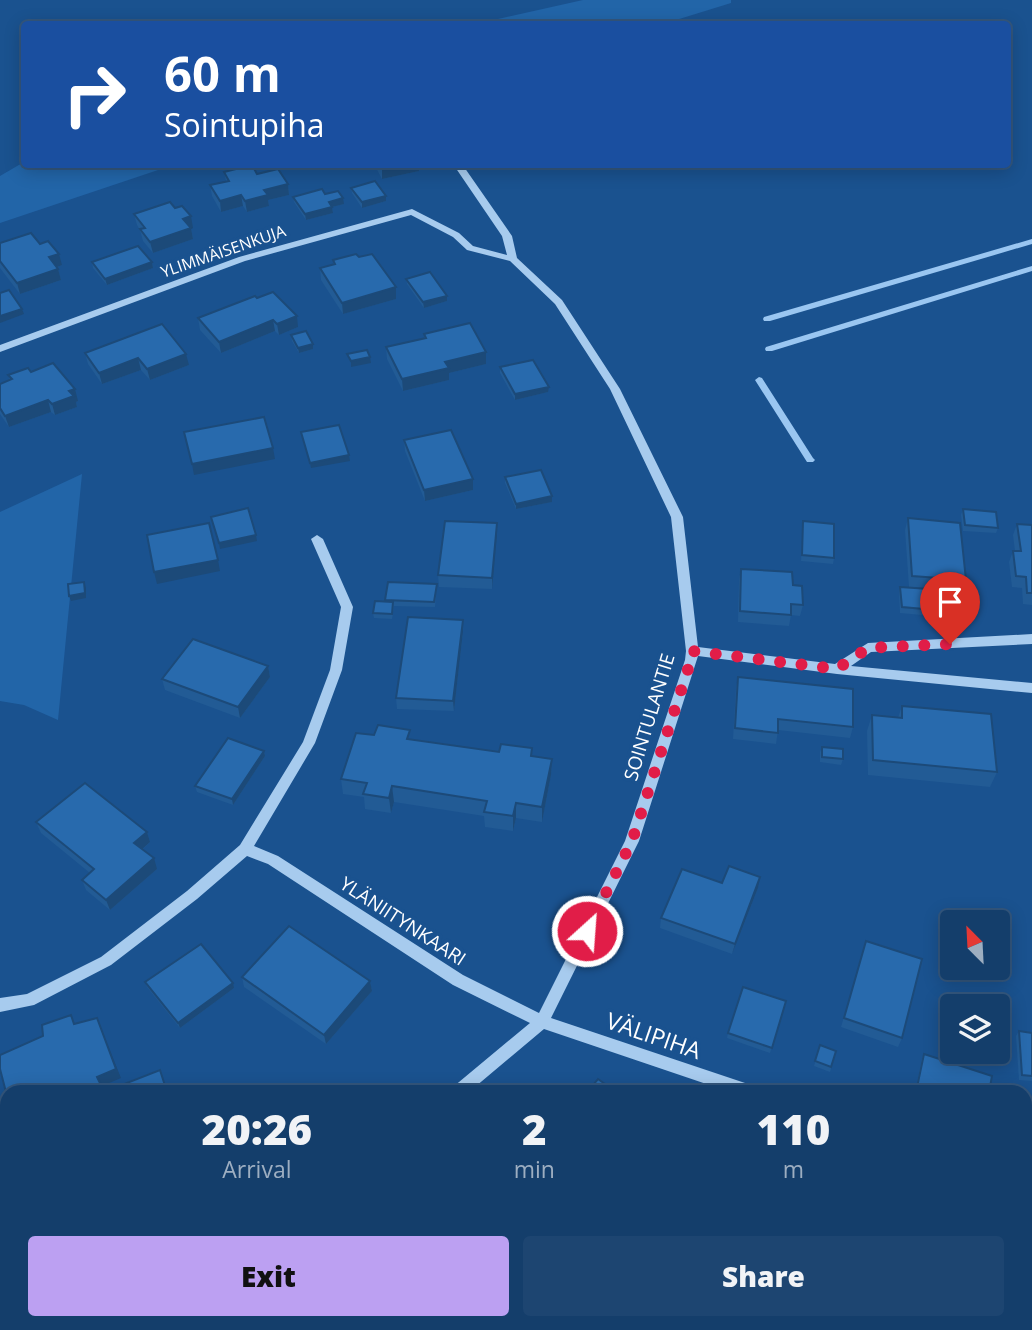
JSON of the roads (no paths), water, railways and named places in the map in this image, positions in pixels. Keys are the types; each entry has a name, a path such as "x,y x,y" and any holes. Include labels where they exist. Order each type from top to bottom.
{"street":[{"path":"460,168 507,236 513,259"},
{"name":"YLIMMÄISENKUJA","path":"0,349 253,255 412,212 456,235 470,248 513,259"},
{"name":"SOINTULANTIE","path":"466,1085 542,1022 632,841 692,651 677,517 615,389 558,302 513,259"},
{"path":"0,1005 29,1000 107,961 192,895 245,849 309,743 337,670 347,607 317,538"},
{"path":"837,669 868,648 1032,639"},
{"path":"692,651 837,669 1032,688"},
{"name":"YLÄNIITYNKAARI","path":"245,849 273,860 458,981 542,1022"},
{"name":"VÄLIPIHA","path":"542,1022 730,1085"}],"waterway":[{"path":"767,319 1032,241"},
{"path":"769,349 1032,268"},
{"path":"759,380 810,460"}]}
